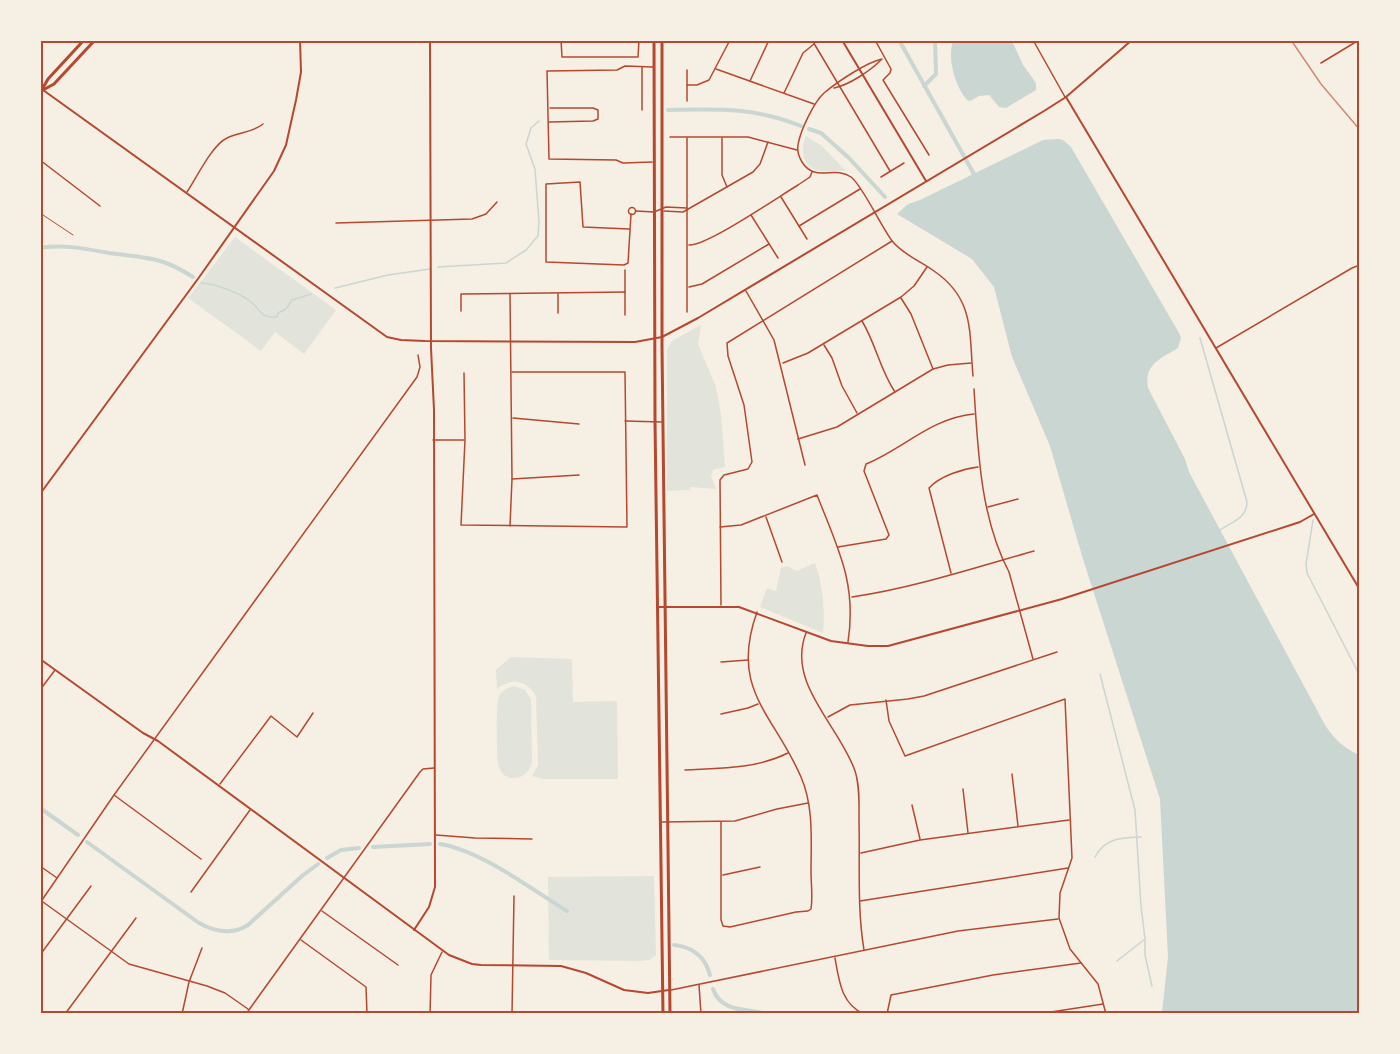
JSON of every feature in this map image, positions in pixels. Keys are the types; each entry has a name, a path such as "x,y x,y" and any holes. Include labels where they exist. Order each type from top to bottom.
{"main road":[{"path":"42,91 48,79 84,40"},
{"path":"42,91 54,84 95,40"},
{"path":"654,40 655,421 663,1014"},
{"path":"662,40 662,337 670,1014"}],"street":[{"path":"40,494 274,171 286,145 301,72 300,40"},
{"path":"414,930 429,907 434,894 436,835 430,40"},
{"path":"561,40 562,57 638,57 639,40"},
{"path":"687,85 697,85 709,80 730,40"},
{"path":"750,82 769,40"},
{"path":"812,40 890,171"},
{"path":"842,40 926,181"},
{"path":"875,40 891,69 884,80 929,155"},
{"path":"1033,40 1359,590"},
{"path":"42,91 187,192 387,337 431,341 635,342 662,337 746,290 1066,97 1132,40"},
{"path":"1321,63 1359,40"},
{"path":"784,93 802,53 814,44"},
{"path":"833,88 859,69 884,58"},
{"path":"884,58 840,87 825,92 814,104 798,150 803,164 812,172 823,174 840,172 852,178 892,240 907,255 927,267 952,287 965,307 972,337 973,376"},
{"path":"654,67 625,66 617,70 547,71 549,159 616,160 623,163 654,162"},
{"path":"642,67 642,110"},
{"path":"716,69 814,104"},
{"path":"687,70 687,101"},
{"path":"548,108 598,110 598,118 593,121 549,122"},
{"path":"187,192 224,139 253,130 262,124"},
{"path":"670,137 748,137 798,150"},
{"path":"722,137 723,175 727,187"},
{"path":"687,138 687,312"},
{"path":"629,229 583,226 580,182 546,183 546,262 624,265 628,263 630,208 636,211 668,213 683,212 700,204 753,172 760,164 768,142"},
{"path":"40,160 100,206"},
{"path":"881,177 904,163"},
{"path":"688,245 701,243 751,214 810,177 812,172"},
{"path":"799,226 860,189"},
{"path":"781,196 807,239"},
{"path":"336,223 480,218 497,202"},
{"path":"662,211 666,207 687,209"},
{"path":"631,214 636,211"},
{"path":"751,214 777,258"},
{"path":"721,605 720,480 724,475 748,469 752,462 744,405 726,345 732,339 892,240"},
{"path":"688,287 702,284 769,244"},
{"path":"1215,349 1359,266"},
{"path":"781,363 793,360 824,344 901,297 914,286 927,267"},
{"path":"625,270 626,315"},
{"path":"746,290 774,340 805,465"},
{"path":"461,311 461,294 625,292"},
{"path":"558,293 558,313"},
{"path":"510,294 512,372 510,526"},
{"path":"901,297 911,314 933,369"},
{"path":"861,321 873,341 882,369 895,392"},
{"path":"824,344 832,358 842,386 858,414"},
{"path":"249,1010 225,993 207,986 129,964 67,918 41,902 84,836 417,377 420,367 418,355"},
{"path":"798,440 837,427 933,369 972,363"},
{"path":"464,373 465,440 462,525 627,527 625,372 512,372"},
{"path":"974,388 980,467 987,507 1002,560 1009,572 1033,659"},
{"path":"837,548 886,539 889,535 864,471 866,464 928,428 949,419 975,414"},
{"path":"512,418 579,424"},
{"path":"625,421 663,422"},
{"path":"433,440 465,440"},
{"path":"952,574 929,488 962,470 980,467"},
{"path":"512,479 579,474"},
{"path":"720,527 741,525 817,495 837,548 851,597 848,643"},
{"path":"987,507 1018,499"},
{"path":"658,607 721,605 739,607 758,612 806,633 848,643 875,646 894,644 1020,611 1300,522 1314,514"},
{"path":"765,516 782,562"},
{"path":"851,597 952,574 1034,551"},
{"path":"721,822 721,920 723,926 730,927 811,909 809,803 801,777 753,690 749,660 750,639 758,612"},
{"path":"806,633 801,648 802,671 816,701 849,753 856,775 860,853 860,927 865,951"},
{"path":"827,717 850,705 924,696 1058,652"},
{"path":"40,658 143,733 155,739 443,951 472,964 567,967 624,990 648,993 699,985 958,931 1059,918"},
{"path":"721,662 749,660"},
{"path":"40,690 55,669"},
{"path":"886,700 889,721 905,756 1065,699 1072,858 1059,899 1059,918 1066,942 1098,984 1106,1014"},
{"path":"721,714 741,711 759,704"},
{"path":"219,786 271,716 297,736 313,713"},
{"path":"685,770 748,766 764,763 788,753"},
{"path":"246,1014 420,772 435,768"},
{"path":"1011,774 1018,827"},
{"path":"963,789 968,833"},
{"path":"114,795 201,859"},
{"path":"661,822 721,822 745,819 777,809 809,803"},
{"path":"912,805 920,840"},
{"path":"191,892 250,809"},
{"path":"860,853 920,840 1070,820"},
{"path":"436,835 532,839"},
{"path":"40,866 58,878"},
{"path":"722,875 760,867"},
{"path":"860,901 1069,868"},
{"path":"40,955 91,886"},
{"path":"512,1014 514,896"},
{"path":"321,910 398,965"},
{"path":"65,1014 136,918"},
{"path":"300,939 366,987 367,1014"},
{"path":"182,1014 189,982 202,948"},
{"path":"430,1014 431,975 443,951"},
{"path":"834,957 841,990 849,1002 864,1014"},
{"path":"887,1014 891,995 993,975 1082,963"},
{"path":"699,985 701,1014"},
{"path":"1038,1014 1104,1004"}],"lane":[{"path":"40,213 74,235"}],"shaded area":[{"path":"953,41 1012,41 1023,65 1036,83 1036,90 1006,108 999,107 989,95 967,100 953,72 951,48"},
{"path":"806,136 822,146 846,171 821,171 810,167 803,153"},
{"path":"1058,139 1071,147 1181,338 1178,348 1155,363 1148,373 1147,380 1148,388 1185,459 1189,472 1325,725 1340,743 1359,755 1359,1013 1162,1013 1168,957 1160,799 1083,559 1050,446 1012,357 994,287 972,259 897,214 908,204 1043,140"},
{"path":"235,237 336,310 304,354 275,332 261,351 188,298"},
{"path":"701,325 698,344 716,387 721,414 725,467 713,470 711,476 716,489 690,487 690,490 667,491 667,350 672,341"},
{"path":"815,563 823,597 823,633 760,607 767,588 776,591 781,568 787,566 797,571"},
{"path":"511,657 572,659 573,702 617,701 618,779 543,779 532,776 538,765 536,696 528,686 518,682 502,685 497,689 496,670"},
{"path":"514,686 525,690 531,699 532,762 527,773 517,778 507,777 502,773 497,754 499,696 507,688"},
{"path":"654,876 656,955 649,960 640,961 549,960 548,877"}],"waterway":[{"path":"899,40 975,176"},
{"path":"924,86 936,74 935,40"},
{"path":"668,110 735,110 767,115 801,126"},
{"path":"438,267 506,263 526,250 538,236 535,169 526,144 531,128 539,121"},
{"path":"809,129 821,133 849,158 885,197"},
{"path":"40,248 75,248 152,259 162,261 193,277"},
{"path":"335,288 388,275 430,269"},
{"path":"201,283 240,295 263,314 271,317 277,317 278,313 286,309 292,300 311,294"},
{"path":"1200,338 1247,502 1242,516 1220,530"},
{"path":"1313,520 1306,564 1307,573 1360,676"},
{"path":"1100,674 1135,810 1145,939 1117,961"},
{"path":"40,808 78,835"},
{"path":"1095,857 1104,846 1114,840 1141,837"},
{"path":"87,842 199,923 211,929 223,931 236,930 248,925 318,864"},
{"path":"373,847 430,844"},
{"path":"440,844 489,862 567,911"},
{"path":"327,858 341,850 359,848"},
{"path":"1145,940 1145,955 1152,986"},
{"path":"674,945 687,948 697,954 705,963 710,975"},
{"path":"713,989 717,997 728,1006 767,1014"}],"railway":[{"path":"1291,40 1321,84 1360,130"}]}
